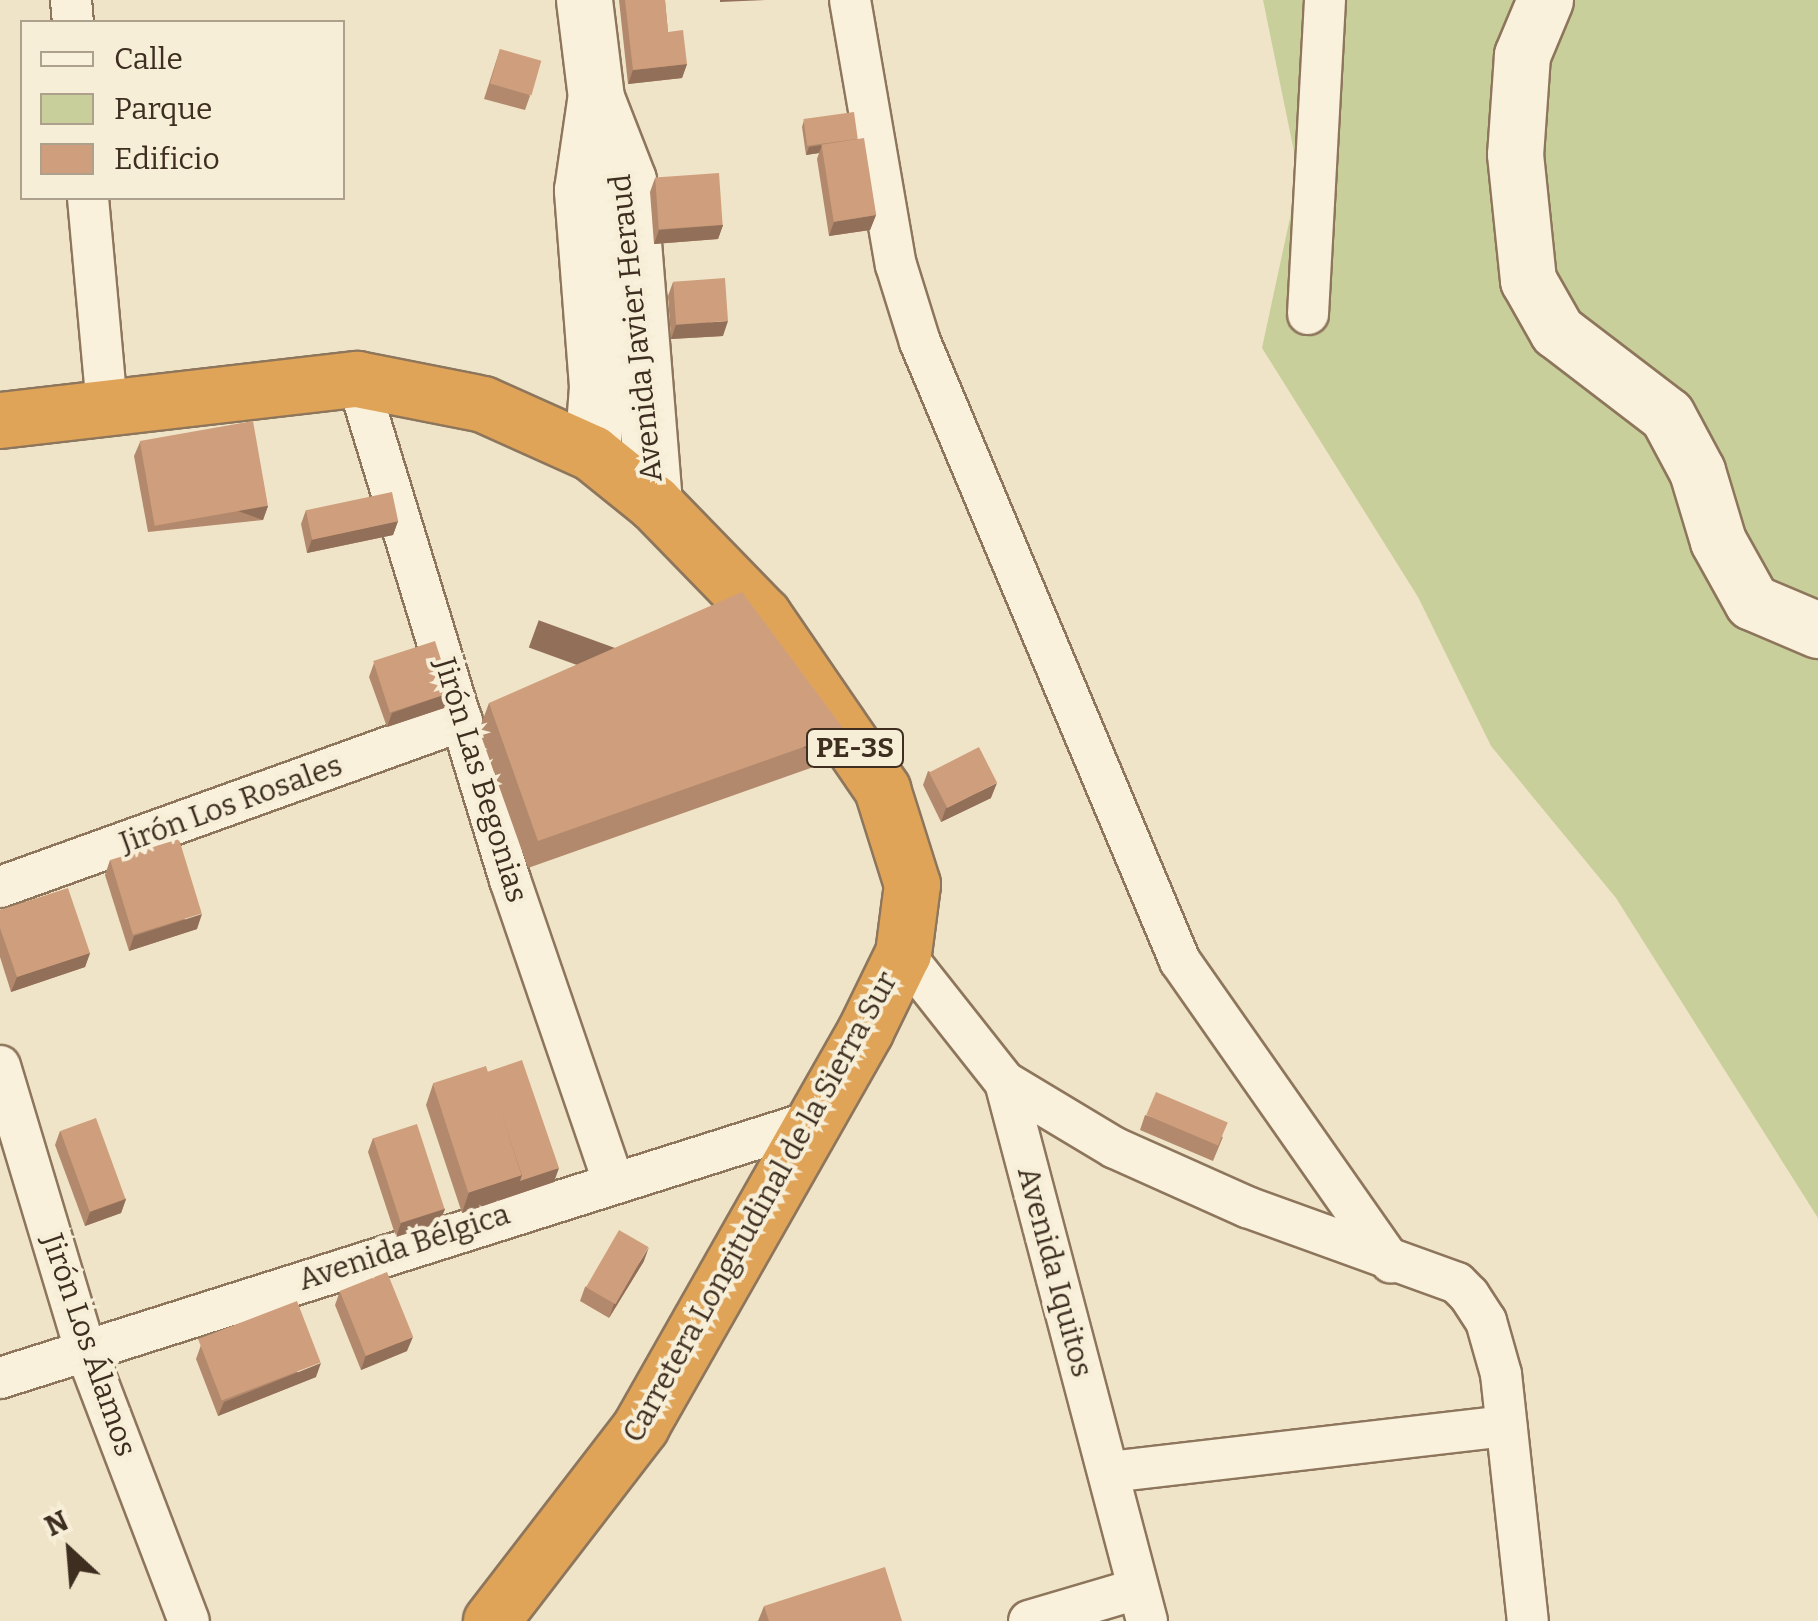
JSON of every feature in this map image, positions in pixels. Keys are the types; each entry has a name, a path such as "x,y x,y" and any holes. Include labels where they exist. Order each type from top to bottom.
{"highway":[{"name":"Carretera Longitudinal de la Sierra Sur","path":"0,420 357,378 482,404 592,453 654,503 764,615 882,789 912,884 903,952 640,1426 492,1621"}],"main road":[{"name":"Avenida Javier Heraud","path":"584,0 596,98 628,180 654,503"},
{"path":"1544,0 1522,55 1515,154 1528,280 1557,331 1667,415 1697,470 1718,541 1752,602 1818,630"},
{"name":"Avenida Javier Heraud","path":"592,453 597,386 582,190 596,98"}],"street":[{"path":"850,0 896,265 920,342 1180,960 1391,1262"},
{"path":"1308,314 1325,0"},
{"path":"88,200 106,406"},
{"name":"Jirón Las Begonias","path":"357,378 462,721 612,1180"},
{"name":"Jirón Los Rosales","path":"0,888 462,721"},
{"name":"Avenida Iquitos","path":"903,952 1004,1082 1142,1605"},
{"name":"Jirón Los Álamos","path":"0,1066 85,1349 189,1621"},
{"path":"1004,1082 1115,1148 1391,1262 1457,1283 1469,1295 1491,1338 1506,1426 1528,1621"},
{"name":"Avenida Bélgica","path":"0,1378 612,1180 810,1122"},
{"path":"1109,1472 1506,1426"},
{"path":"1029,1621 1142,1605"}],"green space":[{"path":"1263,0 1818,0 1818,1218 1616,898 1491,746 1418,597 1262,348 1299,176"}],"building":[{"path":"625,0 665,0 668,32 683,30 687,64 633,70"},
{"path":"500,49 541,61 531,95 490,84"},
{"path":"854,112 858,139 807,146 803,119"},
{"path":"864,138 876,215 834,222 822,145"},
{"path":"719,173 723,225 659,229 655,177"},
{"path":"725,278 728,321 676,325 673,282"},
{"path":"253,421 268,506 155,526 140,441"},
{"path":"392,492 398,521 312,540 306,510"},
{"path":"742,592 846,732 538,841 489,703"},
{"path":"435,641 452,692 390,712 373,661"},
{"path":"979,747 997,783 947,808 929,772"},
{"path":"179,839 202,914 133,935 110,860"},
{"path":"68,888 90,953 17,977 0,928 0,910"},
{"path":"522,1060 559,1168 520,1181 522,1175 487,1072"},
{"path":"486,1066 522,1175 468,1193 433,1083"},
{"path":"1156,1092 1228,1122 1218,1145 1146,1115"},
{"path":"96,1118 125,1199 90,1212 60,1131"},
{"path":"417,1124 445,1209 401,1223 373,1138"},
{"path":"619,1230 648,1247 615,1304 586,1287"},
{"path":"387,1272 413,1337 366,1356 340,1291"},
{"path":"297,1301 321,1363 222,1401 198,1339"},
{"path":"885,1567 902,1621 769,1621 764,1606"}]}
